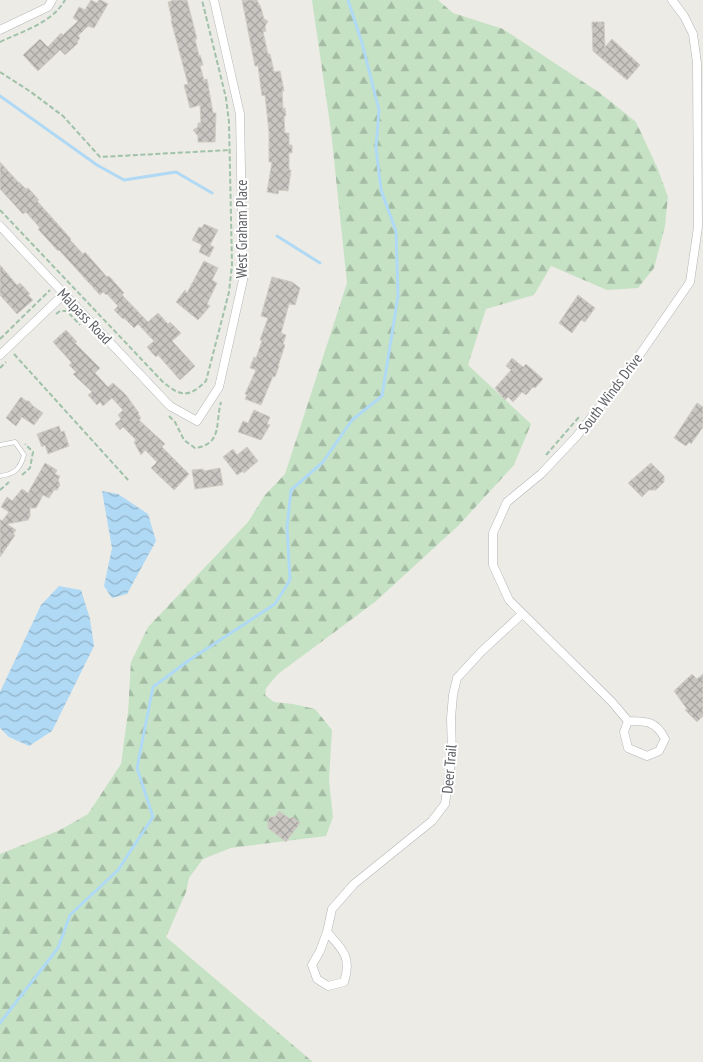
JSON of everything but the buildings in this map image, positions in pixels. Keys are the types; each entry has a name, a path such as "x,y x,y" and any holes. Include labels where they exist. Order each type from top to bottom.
{"street":[{"path":"0,30 48,7 52,0"},
{"name":"West Graham Place","path":"167,408 198,421 219,387 243,280 240,114 214,0"},
{"name":"South Winds Drive","path":"628,721 612,702 509,600 493,565 493,533 507,502 541,474 576,438 622,379 690,282 698,227 697,63 693,34 684,16 672,0"},
{"name":"Malpass Road","path":"0,226 167,408"},
{"path":"0,355 64,294"},
{"name":"Deer Trail","path":"327,932 343,950 348,967 344,982 328,986 317,979 312,965 327,932 332,909 354,884 432,821 445,804 452,754 451,718 453,695 457,678 522,614"},
{"path":"628,721 646,721 660,728 665,739 659,751 647,756 628,748 624,732 628,721"}],"lane":[{"path":"0,445 15,442 24,455 20,467 9,475 0,476"}],"path":[{"path":"0,210 173,391 185,394 196,391 206,381 229,292 232,265 229,122 226,98 202,0"},
{"path":"0,72 63,116 100,156 230,150"},
{"path":"0,339 51,291"},
{"path":"54,316 60,312 67,311 83,328"},
{"path":"20,349 14,354 129,481"},
{"path":"0,368 7,361"},
{"path":"167,408 184,440 195,448 206,446 215,438 220,402"},
{"path":"546,455 584,412"}],"green space":[{"path":"312,0 438,0 453,13 503,29 600,93 636,122 657,167 668,197 665,226 654,268 638,288 607,290 551,266 534,295 486,309 468,365 531,424 514,465 459,525 375,602 278,674 266,688 265,695 274,702 315,709 332,730 329,780 333,817 326,836 231,848 203,859 189,878 186,892 166,937 313,1062 0,1062 0,854 60,830 88,814 121,764 128,712 131,662 148,627 248,522 265,495 285,474 347,283 331,131"}],"water":[{"path":"102,491 118,494 148,514 156,541 127,594 112,598 104,586 112,548"},
{"path":"59,586 81,590 90,619 94,646 52,731 29,746 9,737 0,728 0,692 41,605"}],"waterway":[{"path":"0,1023 58,948 70,915 118,870 153,817 137,768 153,687 188,661 275,604 290,580 287,527 291,490 323,462 352,420 382,396 398,296 396,231 381,190 376,148 379,110 362,43 348,0"},
{"path":"0,96 97,165 124,180 176,172 212,193"},
{"path":"277,236 320,263"}]}
